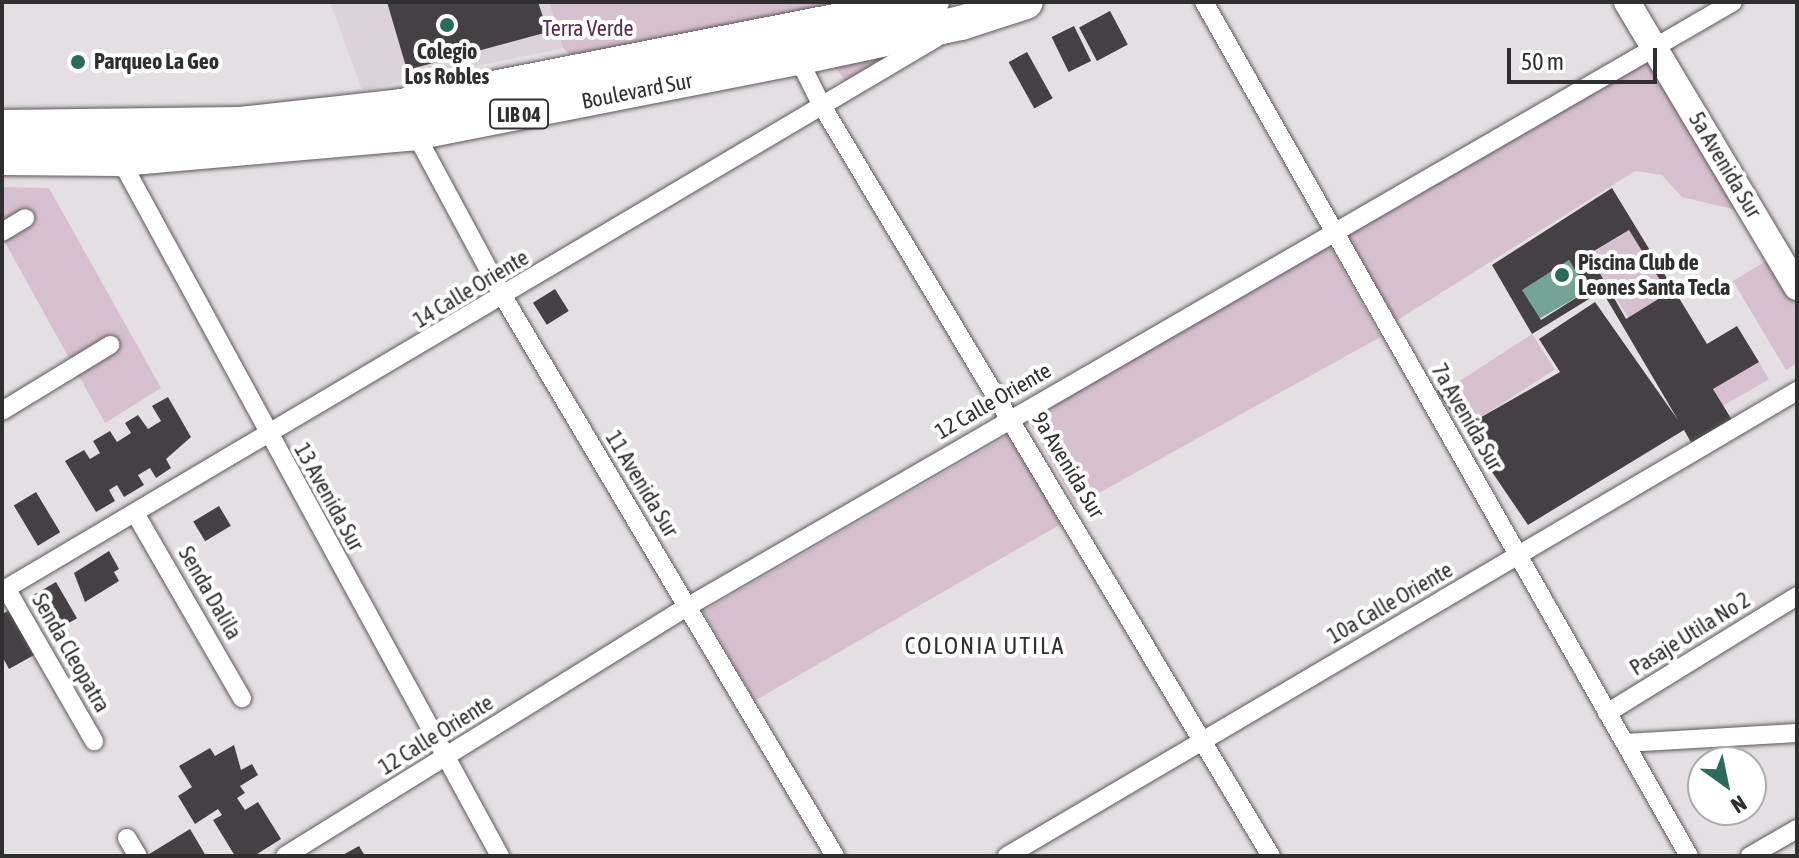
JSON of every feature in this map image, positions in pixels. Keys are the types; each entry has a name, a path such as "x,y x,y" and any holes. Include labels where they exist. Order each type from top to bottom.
{"highway":[{"name":"Boulevard Sur","path":"2,127 241,124 401,106 932,2"},
{"name":"Boulevard Sur","path":"2,158 120,159 415,133 798,58 961,23 1026,2"}],"street":[{"name":"7a Avenida Sur","path":"1204,2 1689,856"},
{"name":"5a Avenida Sur","path":"1627,2 1797,287"},
{"name":"12 Calle Oriente","path":"285,856 687,607 1733,2"},
{"name":"14 Calle Oriente","path":"4,589 504,298 961,23"},
{"name":"9a Avenida Sur","path":"798,58 822,106 1037,458 1271,856"},
{"name":"11 Avenida Sur","path":"415,133 504,298 835,856"},
{"name":"13 Avenida Sur","path":"120,159 267,436 500,856"},
{"path":"2,232 25,218"},
{"path":"2,411 110,345"},
{"name":"10a Calle Oriente","path":"1007,856 1797,391"},
{"name":"Senda Dalila","path":"135,513 242,698"},
{"name":"Senda Cleopatra","path":"4,589 94,741"},
{"name":"Pasaje Utila No 2","path":"1607,713 1797,596"},
{"path":"1625,743 1797,733"},
{"path":"1750,856 1797,829"},
{"path":"127,838 138,856"}],"shaded area":[{"name":"Colegio Los Robles","path":"330,2 549,2 563,48 362,90"},
{"name":"Piscina Club de Leones Santa Tecla","path":"1569,260 1587,291 1539,319 1521,288"}],"green space":[{"name":"Terra Verde","path":"549,2 867,2 575,59 563,48"},
{"path":"896,55 845,80 826,56"},
{"path":"1650,55 1744,212 1682,197 1662,175 1635,171 1393,323 1344,238"},
{"path":"2,187 49,188 161,388 105,423 2,237"},
{"path":"1629,230 1668,293 1628,318 1589,255"},
{"path":"1330,246 1380,337 1076,506 1026,415"},
{"path":"1771,258 1797,302 1797,363 1786,370 1733,281"},
{"path":"1532,334 1555,369 1475,421 1452,386"},
{"path":"1759,362 1769,379 1723,406 1713,388"},
{"path":"1009,435 1060,524 755,701 703,612"}],"building":[{"name":"Colegio Los Robles","path":"387,2 538,2 548,32 407,70"},
{"path":"1110,11 1128,45 1097,61 1079,27"},
{"path":"1074,26 1091,61 1069,72 1052,37"},
{"path":"1027,52 1053,98 1034,109 1009,62"},
{"path":"1612,188 1707,344 1737,326 1759,362 1713,389 1732,420 1692,444 1684,430 1528,525 1437,391 1448,385 1471,423 1560,372 1539,339 1595,302 1678,420 1602,291 1532,334 1492,265","holes":["1629,230 1668,293 1626,319 1589,254","1569,260 1587,291 1541,320 1522,290"]},
{"path":"555,289 569,311 547,325 533,303"},
{"path":"168,397 191,437 166,459 171,468 156,478 150,468 138,475 144,485 124,497 117,485 109,490 115,501 96,512 65,461 84,450 90,459 100,453 93,441 110,431 117,442 131,433 125,423 138,415 148,429 161,421 152,406"},
{"path":"36,492 60,532 38,546 14,505"},
{"path":"219,506 231,526 205,541 193,521"},
{"path":"109,551 119,569 114,572 119,581 85,602 74,573"},
{"path":"56,582 77,618 51,633 30,597"},
{"path":"10,610 34,655 9,669 2,656 2,614"},
{"path":"234,745 241,770 252,764 258,775 240,786 245,793 237,798 245,810 258,802 281,839 254,856 235,856 213,820 222,815 218,809 195,824 178,796 192,787 179,766 210,748 215,756"},
{"path":"190,829 206,856 146,856"},
{"path":"359,846 365,856 341,856"}],"place":[{"name":"Colegio Los Robles","path":"447,25"},
{"name":"Parqueo La Geo","path":"78,62"},
{"name":"Piscina Club de Leones Santa Tecla","path":"1562,275"}],"district":[{"name":"COLONIA UTILA","path":"985,646"}]}
